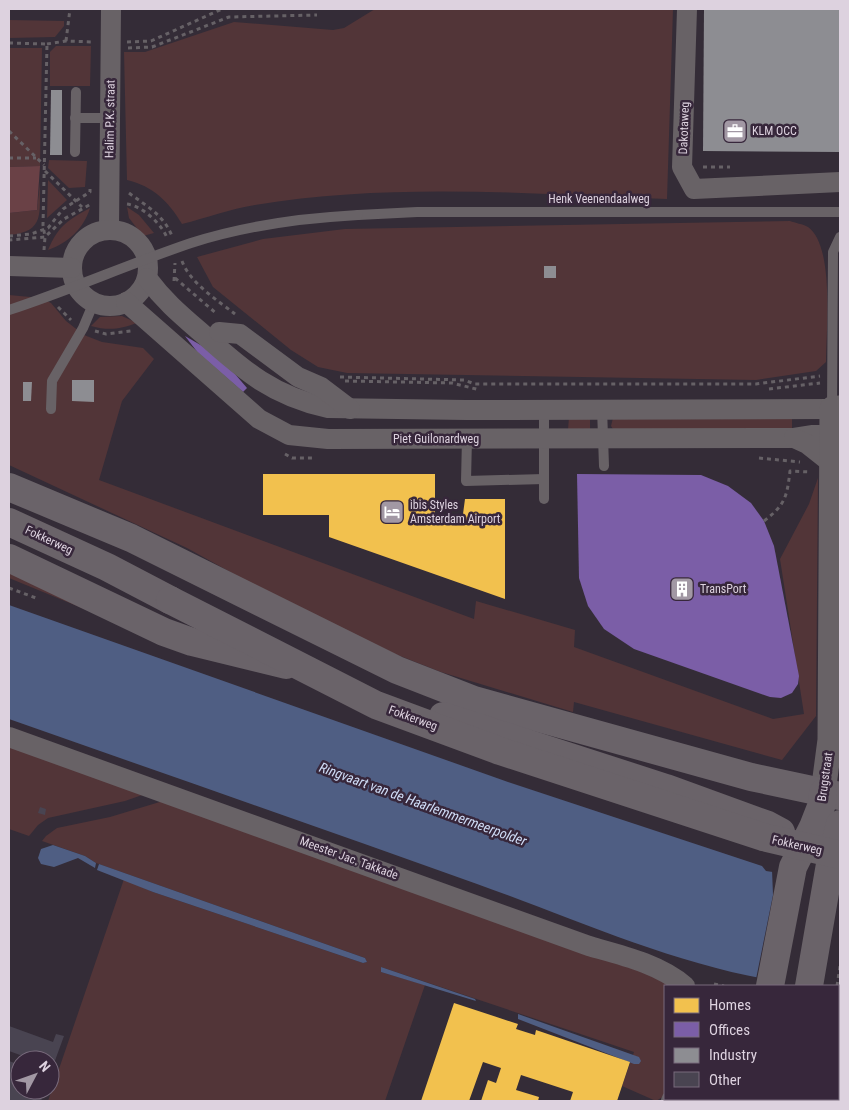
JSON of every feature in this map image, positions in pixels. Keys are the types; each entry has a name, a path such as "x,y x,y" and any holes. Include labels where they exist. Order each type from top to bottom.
{"main road":[{"path":"9,487 131,538 362,654 450,691 577,730 751,776 832,805"},
{"name":"Fokkerweg","path":"9,522 99,563 376,705 500,751 754,834 836,875"},
{"path":"9,558 164,632 192,642 299,669 375,692 550,752 666,788 768,825 788,838 795,848 795,862"},
{"path":"768,825 793,824 832,805"},
{"name":"Brugstraat","path":"770,985 795,862 807,840 832,805"},
{"name":"Brugstraat","path":"809,985 816,939 836,875 832,805"}],"street":[{"name":"Halim P.K. straat","path":"109,230 110,118 117,45 111,9"},
{"name":"Dakotaweg","path":"687,9 682,167 694,189 840,182"},
{"path":"109,230 123,232 135,239 144,250 148,264 147,278 139,292 126,302 116,306 94,302 83,294 75,282 72,268 75,254 83,241 95,233 109,230"},
{"path":"9,266 72,268"},
{"path":"147,278 166,303 245,372 263,384 306,403 350,409 836,409"},
{"name":"Piet Guilonardweg","path":"126,302 259,419 289,435 328,439 794,438 813,435 836,435"},
{"path":"197,329 240,334 298,377 321,387 350,409"},
{"path":"219,332 254,360 283,393"},
{"name":"Brugstraat","path":"832,805 830,740 831,468 836,435 836,409"},
{"path":"794,438 807,444 831,468"},
{"name":"Meester Jac. Takkade","path":"9,736 589,946 650,966 676,978 684,985"}],"lane":[{"path":"75,152 76,92"},
{"path":"75,118 110,118"},
{"name":"Henk Veenendaalweg","path":"9,310 192,243 223,234 322,217 417,212 840,212"},
{"path":"836,409 833,378 832,252 840,237"},
{"path":"51,409 52,381 83,328 94,302"},
{"path":"544,408 544,499"},
{"path":"602,408 604,466"},
{"path":"467,438 466,481 544,479"}],"path":[{"path":"66,41 70,9"},
{"path":"117,45 151,41 222,9"},
{"path":"9,43 47,44 66,41 152,47 229,17 317,16"},
{"path":"9,238 45,237 47,44"},
{"path":"9,131 45,166"},
{"path":"9,158 37,158"},
{"path":"695,167 732,167"},
{"path":"45,171 82,207"},
{"path":"9,238 48,228 63,210 75,200 90,192 90,182"},
{"path":"127,186 129,194 147,205 167,224 174,239"},
{"path":"180,254 186,271 218,301 241,318"},
{"path":"337,377 456,379 475,384 756,384 833,378"},
{"path":"764,390 833,378"},
{"path":"332,379 352,382 452,382 483,391"},
{"path":"764,521 778,510 786,499 790,471 831,468"},
{"path":"837,985 840,966"},
{"path":"714,984 719,985"}],"shaded area":[{"path":"375,9 673,9 667,199 461,192 358,194 306,198 255,205 182,224 172,209 159,196 145,186 127,180 124,52 145,52 234,22 333,30 344,28"},
{"path":"9,20 64,21 64,26 55,37 9,38"},
{"path":"56,46 91,46 90,86 50,86 50,52"},
{"path":"9,48 42,48 40,166 9,167"},
{"path":"49,160 87,161 85,187 69,188 48,168"},
{"path":"40,166 37,210 9,213 9,167"},
{"path":"48,180 67,200 47,218"},
{"path":"40,182 40,211 35,225 29,230 9,235 9,213 37,210"},
{"path":"127,207 139,215 154,233 143,236 129,218"},
{"path":"90,208 84,222 74,234 48,250 64,225"},
{"path":"790,221 808,227 817,237 822,252 826,270 827,290 826,362 816,371 756,380 347,373 318,367 291,350 213,287 197,257 263,239 345,229"},
{"path":"9,295 41,298 51,303 66,321 84,335 102,342 143,348 154,359 122,401 99,480 474,619 476,601 575,630 574,647 773,719 804,714 780,559 809,504 818,478 816,716 782,760 574,702 573,712 441,672 395,654 277,598 187,548 9,465"},
{"path":"122,316 137,323 114,329 91,326 100,317"},
{"path":"590,416 590,430 568,430 569,417"},
{"path":"792,417 792,429 613,429 611,426 613,418"},
{"path":"9,565 94,613 9,578"},
{"path":"9,745 145,794 125,801 48,818 38,825 29,836 9,829"},
{"path":"163,801 658,976 669,985 664,985 664,1096 656,1101 622,1086 634,1052 381,967 381,972 425,985 385,1101 48,1101 60,1100 60,1066 124,879 153,892 363,963 367,962 365,958 96,863 85,856 42,841 57,828 110,817"},
{"path":"840,992 840,1087 839,1084"},
{"path":"840,1028 840,1101 800,1101 839,1100"},
{"path":"678,1100 731,1100 731,1101"}],"water":[{"name":"Ringvaart van de Haarlemmermeerpolder","path":"9,605 508,782 762,866 766,871 840,882 838,985 793,983 747,976 654,950 418,863 9,719"},
{"path":"53,845 85,856 96,863 95,868 78,858 54,867 41,864 38,858 41,849"},
{"path":"99,864 365,958 367,962 363,963 153,892 97,870"},
{"path":"381,967 475,999 476,1001 381,972"},
{"path":"518,1014 639,1057 641,1061 639,1064 634,1064 518,1019"}],"pier":[{"path":"772,870 840,879 840,994 839,985 787,985 756,979 773,895"}],"building: Homes":[{"path":"263,474 435,474 435,514 463,514 465,499 505,499 505,599 329,537 329,515 263,515"},
{"path":"454,1003 518,1024 516,1029 535,1035 536,1030 630,1062 617,1101 570,1101 573,1092 521,1075 516,1090 539,1097 538,1101 481,1101 488,1080 496,1083 501,1068 483,1062 469,1101 421,1101"}],"building: Offices":[{"path":"185,336 204,347 235,374 247,388 243,392 198,353"},
{"name":"TransPort","path":"577,474 701,475 728,486 751,503 764,521 774,546 799,676 798,684 792,693 781,698 770,697 634,649 604,629 588,606 579,578"}],"building: Industry":[{"path":"704,9 840,9 840,152 703,151"},
{"path":"51,90 62,90 62,155 50,155"},
{"path":"544,266 556,266 556,278 544,278"},
{"path":"72,380 94,380 94,402 72,401"},
{"path":"23,382 32,382 31,401 23,401"}],"building: Other":[{"path":"40,807 46,809 45,815 38,813"},
{"path":"9,1026 53,1042 56,1034 64,1036 59,1050 9,1051"},
{"path":"9,1061 10,1100 41,1100 9,1101"}],"place":[{"name":"KLM OCC","path":"735,131"},
{"name":"ibis Styles Amsterdam Airport","path":"392,512"},
{"name":"TransPort","path":"682,589"}]}
